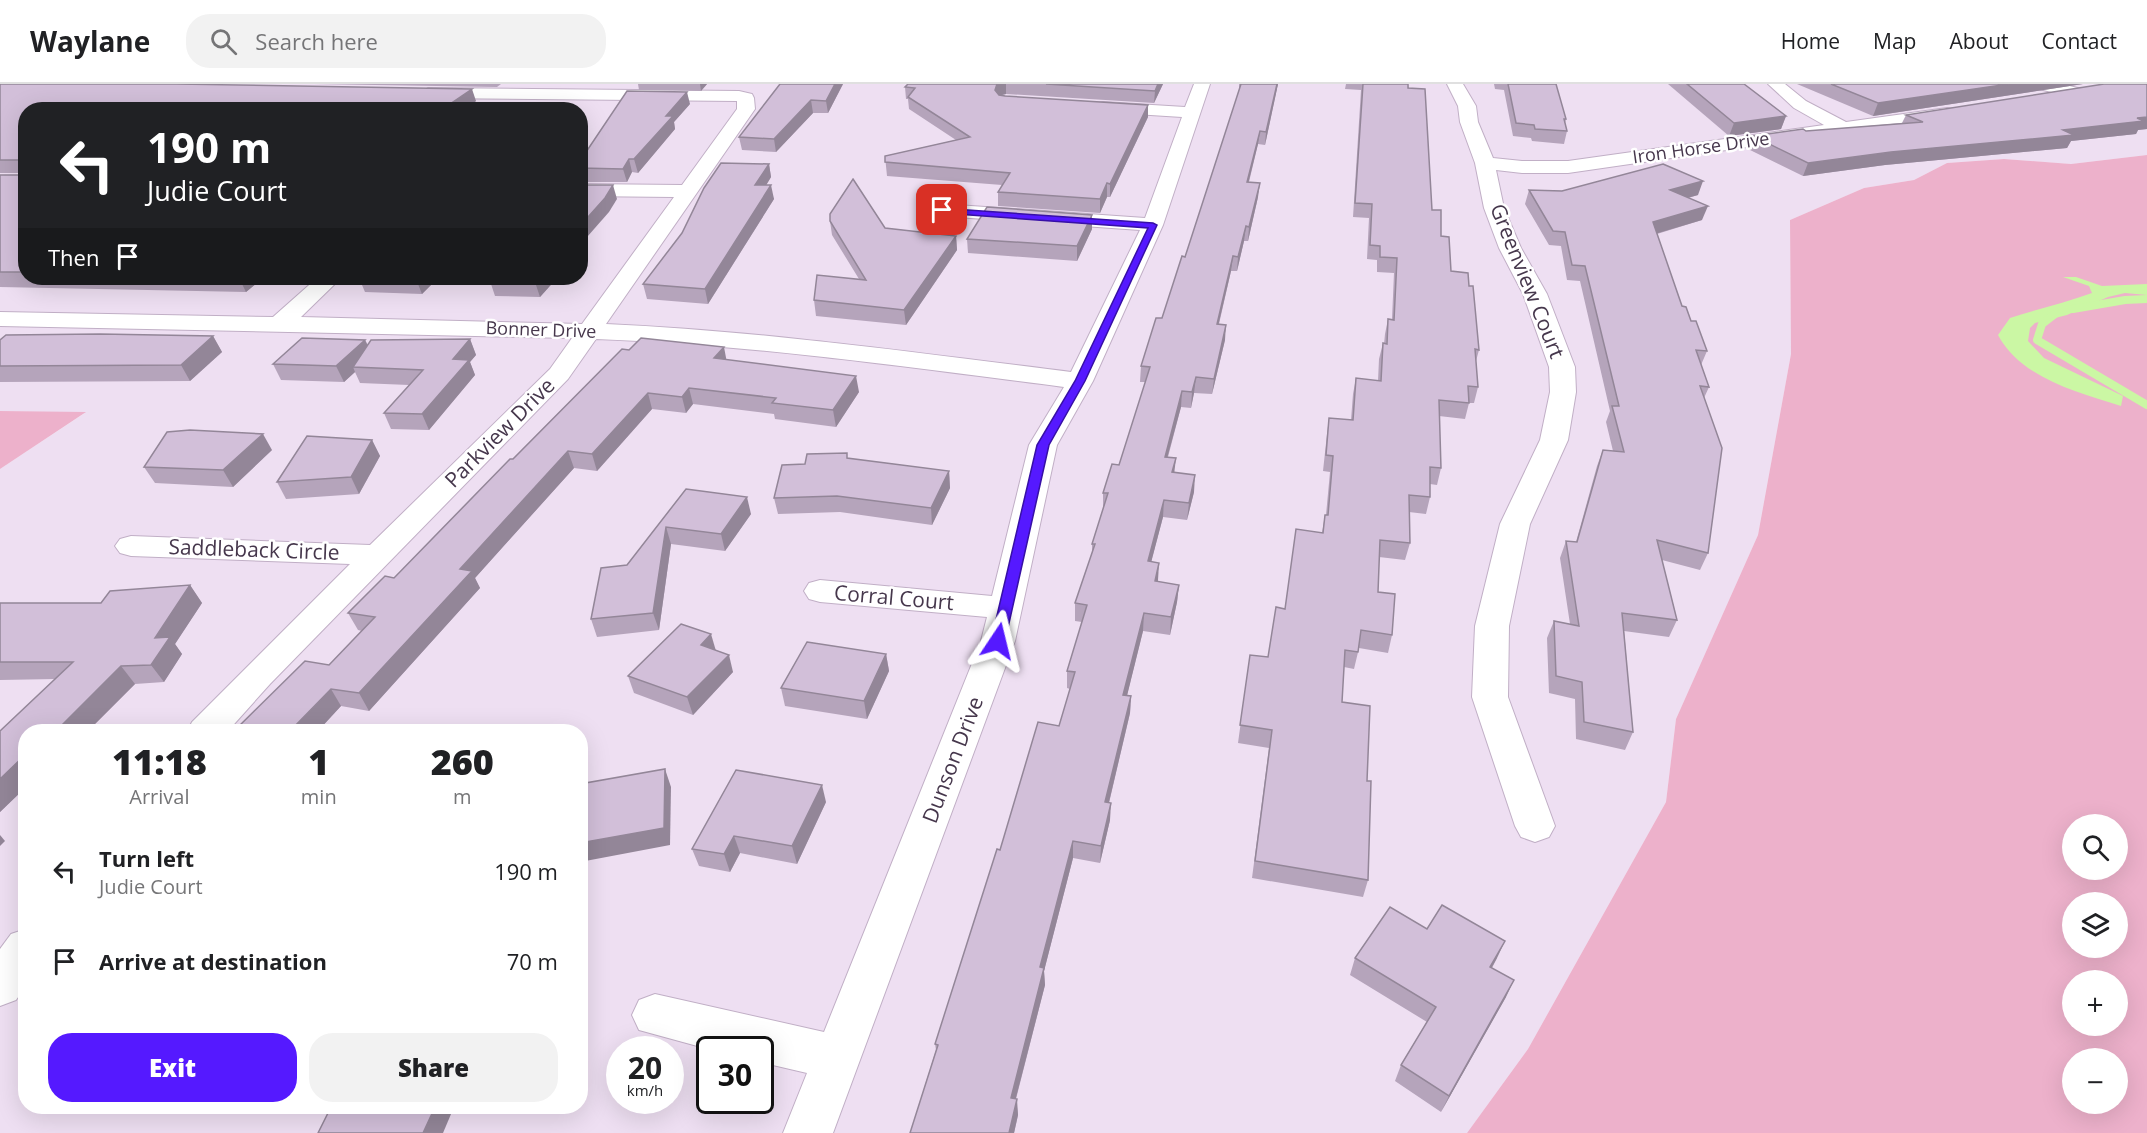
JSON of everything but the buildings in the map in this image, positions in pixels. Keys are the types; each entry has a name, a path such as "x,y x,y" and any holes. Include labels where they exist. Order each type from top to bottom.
{"street":[{"name":"Greenview Court","path":"1455,84 1464,98 1469,122 1485,163 1494,208 1510,248 1535,294 1562,367 1563,392 1554,440 1515,524 1492,626 1490,697 1535,826"},
{"path":"1776,84 1787,96 1811,112 1847,129"},
{"path":"2041,84 2076,93"},
{"path":"416,93 538,89"},
{"path":"524,102 538,89"},
{"name":"Parkview Drive","path":"213,724 559,374 591,332 746,109 746,98 538,89"},
{"path":"2030,100 2097,89"},
{"path":"1088,106 1197,98"},
{"name":"Dunson Drive","path":"808,1133 998,641 1043,445 1080,381 1153,225 1197,98"},
{"name":"Iron Horse Drive","path":"1485,163 1522,167 1568,167 1681,149 1847,129 1962,111"},
{"path":"588,190 687,191"},
{"path":"942,210 1153,225"},
{"path":"280,323 322,285"},
{"name":"Bonner Drive","path":"0,319 280,323 591,332 732,339 1080,381"},
{"name":"Saddleback Circle","path":"130,546 378,555"},
{"name":"Corral Court","path":"820,591 1004,608"},
{"path":"0,986 18,960"},
{"path":"655,1015 837,1058"}],"shaded area":[{"path":"0,84 2147,84 2147,155 2071,164 2004,159 1947,163 1914,180 1864,188 1790,220 1791,354 1758,535 1676,719 1666,802 1528,1049 1467,1133 0,1133 0,469 85,413 0,411"},
{"path":"2147,155 2147,1133 1467,1133 1528,1049 1666,802 1676,719 1758,535 1791,354 1790,220 1864,188 1914,180 1947,163 2004,159 2071,164"},
{"path":"2063,277 2076,277 2102,286 2147,284 2147,295 2125,293 2108,297 2067,315 2035,323 2030,328 2028,341 2044,358 2123,396 2121,406 2069,389 2035,373 2008,350 1998,335 2010,318 2092,293 2089,286"},
{"path":"0,411 86,412 0,469"}],"waterway":[{"path":"2073,309 2125,300 2147,299"},
{"path":"2055,314 2042,324 2037,340 2147,405"}],"route":[{"path":"942,210 1153,225 1080,381 1043,445 998,641"}]}
